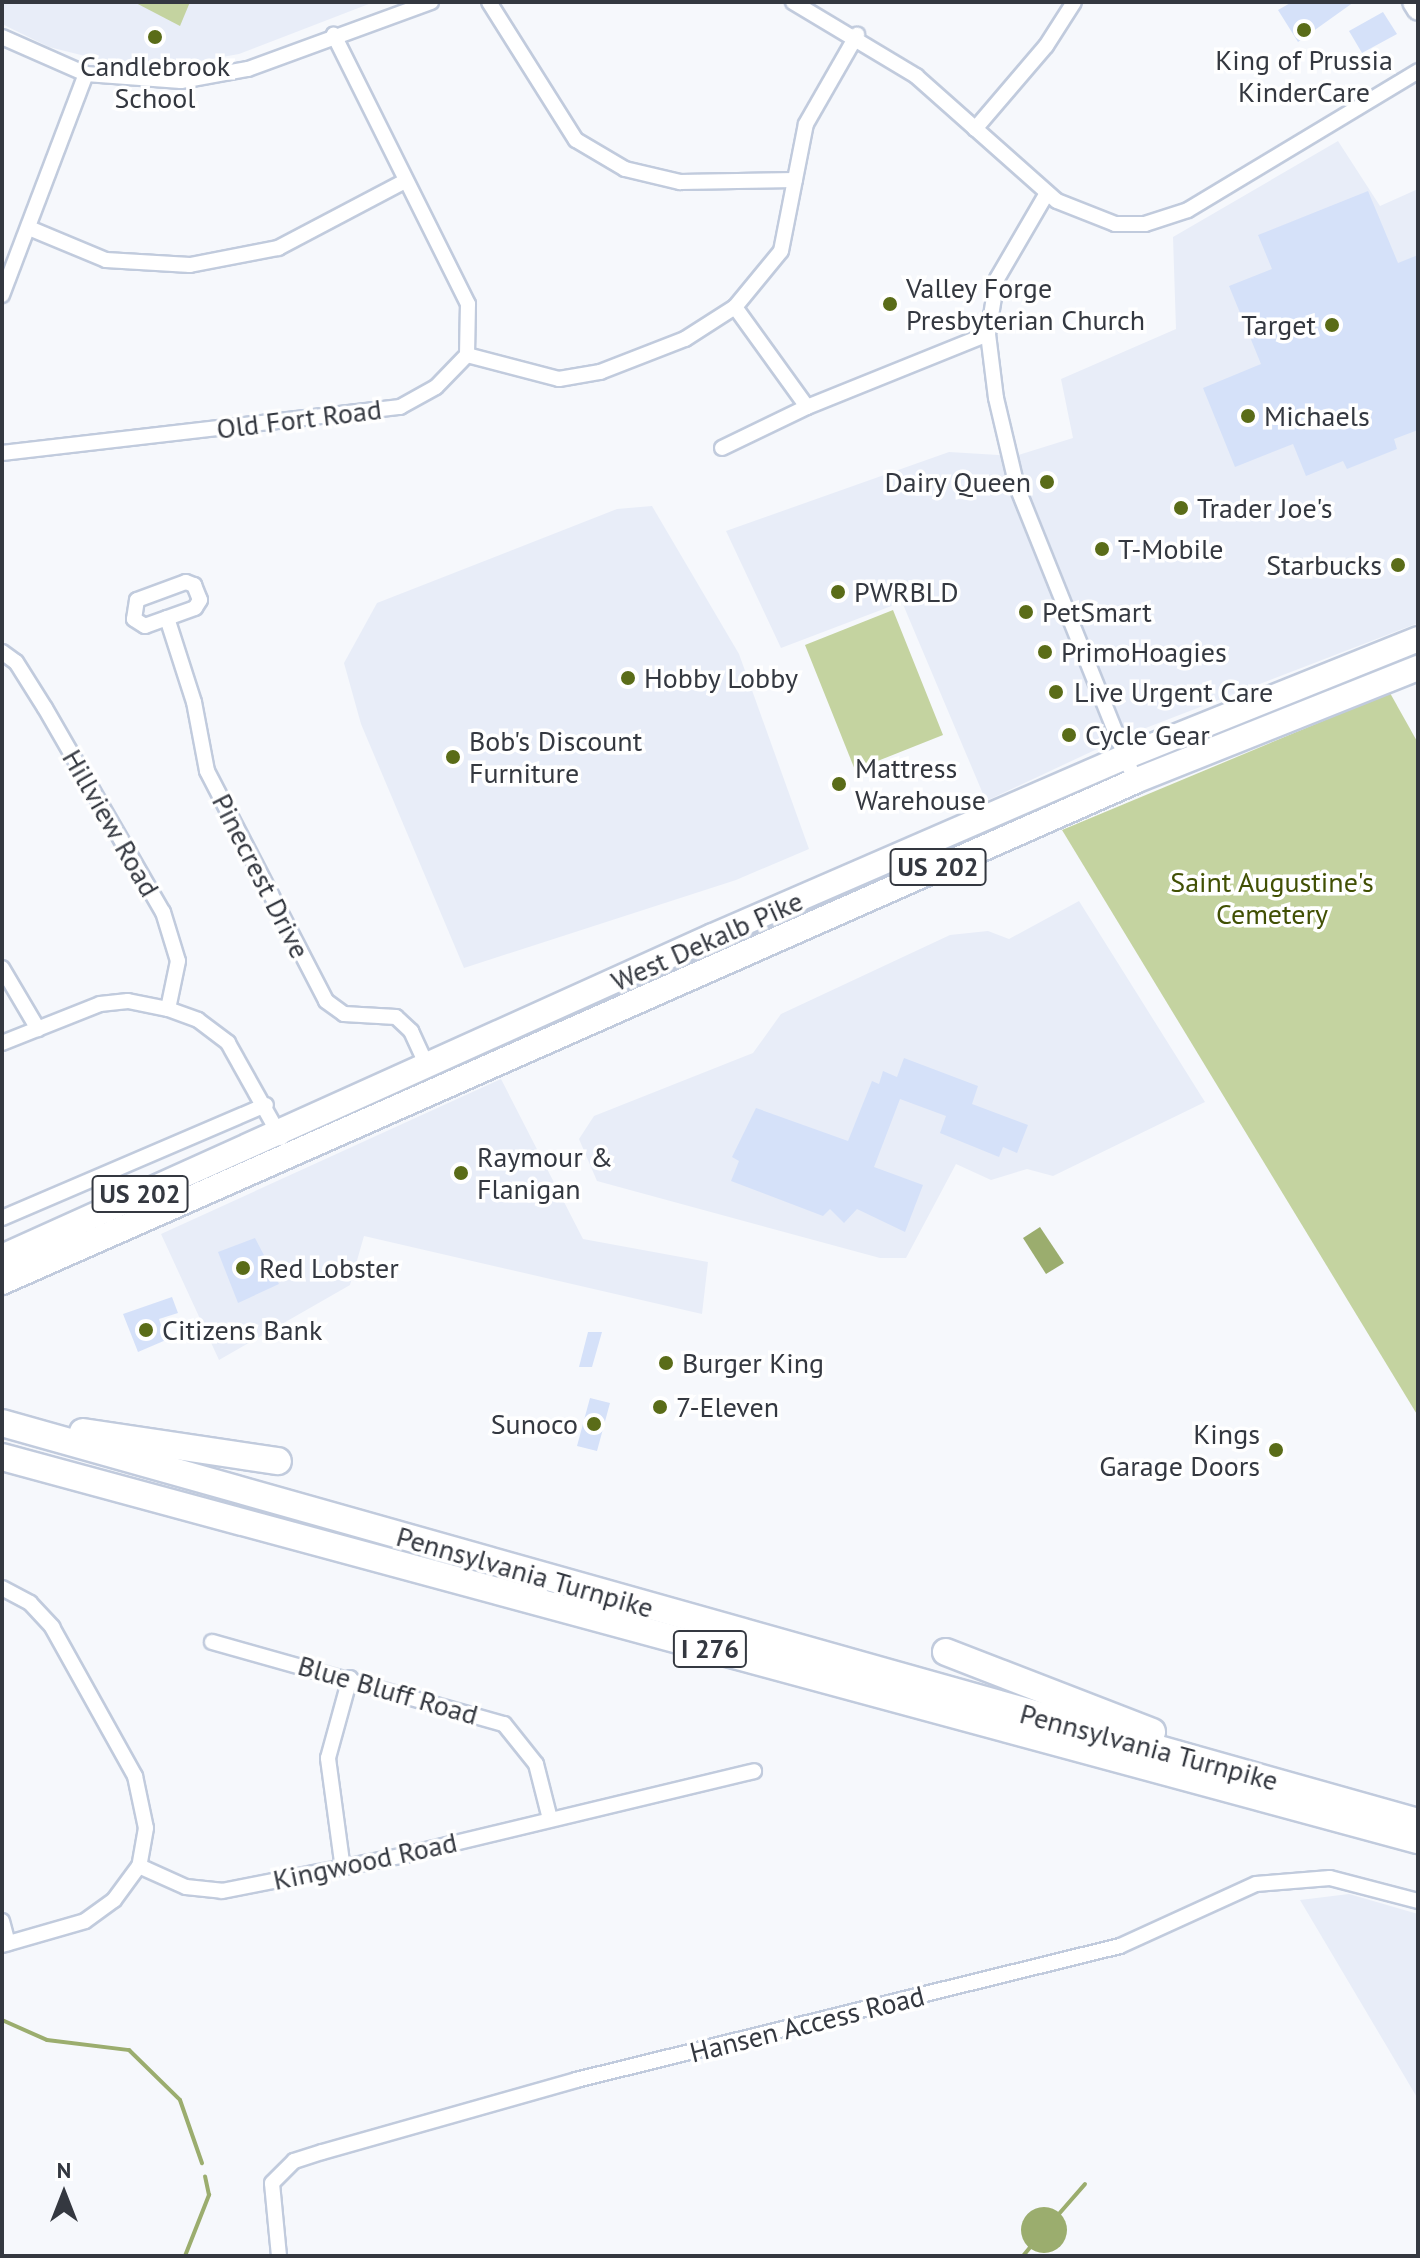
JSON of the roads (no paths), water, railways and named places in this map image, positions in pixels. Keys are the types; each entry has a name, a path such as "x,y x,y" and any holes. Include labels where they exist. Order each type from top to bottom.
{"highway":[{"name":"West Dekalb Pike","path":"2,1282 428,1068 1125,757 1418,639"},
{"name":"West Dekalb Pike","path":"2,1257 283,1142 1135,781 1418,668"},
{"path":"2,1417 278,1461"},
{"name":"Pennsylvania Turnpike","path":"2,1423 1418,1822"},
{"name":"Pennsylvania Turnpike","path":"2,1457 1418,1840"},
{"path":"946,1652 1275,1780"}],"main road":[{"path":"1413,2 1418,10"}],"street":[{"path":"2,37 86,74 135,82 181,81 248,69 431,2"},
{"path":"489,2 576,140 625,169 680,182 795,180"},
{"path":"793,2 857,35 975,129 1047,193 1084,216 1115,224 1173,216 1418,71"},
{"path":"975,129 1046,46 1074,2"},
{"path":"334,35 468,304 467,355 559,379 600,372 685,339 735,307 781,251 806,124 857,35"},
{"path":"2,295 86,74"},
{"path":"29,228 106,260 190,265 278,248 405,181"},
{"path":"1047,193 997,279 988,334 1017,487 1135,781"},
{"path":"735,307 807,407"},
{"path":"722,448 807,407 988,334"},
{"name":"Old Fort Road","path":"2,453 400,407 436,387 467,355"},
{"name":"Pinecrest Drive","path":"167,618 194,702 207,771 326,1001 344,1014 396,1017 411,1031 428,1068"},
{"name":"Hillview Road","path":"2,652 16,662 45,708 163,912 178,961 168,1009"},
{"path":"2,968 38,1029"},
{"path":"2,1043 100,1004 128,1001 168,1009 198,1020 228,1043 266,1105 283,1142"},
{"path":"2,1218 266,1105"},
{"path":"2,1588 30,1603 52,1627 131,1767 145,1810 139,1866 114,1900 85,1921 5,1944 2,1921"},
{"name":"Blue Bluff Road","path":"212,1642 350,1678 504,1724 536,1764 550,1819"},
{"path":"342,1862 328,1758 350,1678"},
{"name":"Kingwood Road","path":"139,1866 186,1887 222,1891 342,1862 405,1855 754,1771"},
{"name":"Hansen Access Road","path":"279,2256 272,2183 294,2161 322,2152 576,2080 1120,1946 1256,1884 1330,1878 1418,1901"}],"waterway":[{"path":"2,2020 47,2040 129,2050 180,2100 202,2163"},
{"path":"185,2256 209,2195 205,2176"},
{"path":"1058,2215 1085,2184"},
{"path":"1023,2256 1031,2246"}],"place":[{"name":"King of Prussia KinderCare","path":"1304,30"},
{"name":"Candlebrook School","path":"155,37"},
{"name":"Valley Forge Presbyterian Church","path":"890,304"},
{"name":"Target","path":"1332,325"},
{"name":"Michaels","path":"1248,416"},
{"name":"Dairy Queen","path":"1047,482"},
{"name":"Trader Joe's","path":"1181,508"},
{"name":"T-Mobile","path":"1102,549"},
{"name":"Starbucks","path":"1398,565"},
{"name":"PWRBLD","path":"838,592"},
{"name":"PetSmart","path":"1026,612"},
{"name":"PrimoHoagies","path":"1045,652"},
{"name":"Hobby Lobby","path":"628,678"},
{"name":"Live Urgent Care","path":"1056,692"},
{"name":"Cycle Gear","path":"1069,735"},
{"name":"Bob's Discount Furniture","path":"453,757"},
{"name":"Mattress Warehouse","path":"839,784"},
{"name":"Raymour & Flanigan","path":"461,1173"},
{"name":"Red Lobster","path":"243,1268"},
{"name":"Citizens Bank","path":"146,1330"},
{"name":"Burger King","path":"666,1363"},
{"name":"7-Eleven","path":"660,1407"},
{"name":"Sunoco","path":"594,1424"},
{"name":"Kings Garage Doors","path":"1276,1450"}],"park label":[{"name":"Saint Augustine's Cemetery","path":"1272,898"}]}
